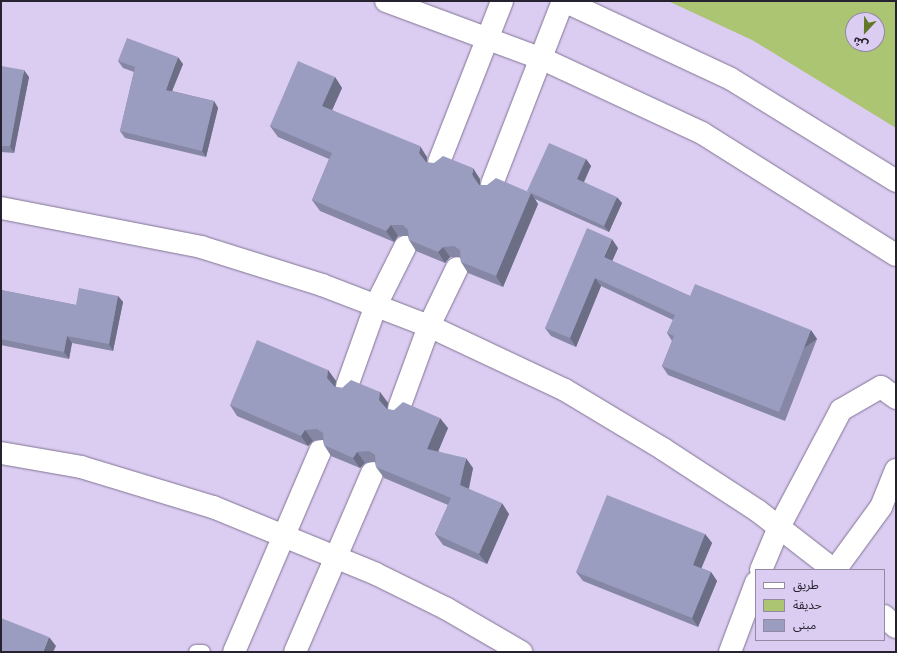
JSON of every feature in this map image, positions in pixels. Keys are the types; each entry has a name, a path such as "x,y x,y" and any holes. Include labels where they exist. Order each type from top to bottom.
{"street":[{"path":"386,1 487,37 540,58 702,133 896,255"},
{"path":"439,162 502,1"},
{"path":"492,184 540,58 564,1 732,79 896,181"},
{"path":"1,208 201,247 376,305 429,326 565,390 664,449 779,527 833,569"},
{"path":"347,386 376,305 405,246"},
{"path":"399,408 429,326 457,268"},
{"path":"761,569 779,527 841,410 881,387 896,398"},
{"path":"234,652 282,534 320,451"},
{"path":"1,453 81,467 213,507 282,534 447,609 521,652"},
{"path":"835,569 881,507 896,470"},
{"path":"295,652 334,557 372,473"},
{"path":"730,652 755,586"},
{"path":"885,617 896,626"}],"lane":[{"path":"196,652 203,652"}],"green space":[{"path":"668,1 896,1 896,128 752,40"}],"building":[{"path":"127,38 178,57 166,90 214,101 202,151 120,131 135,67 118,61"},
{"path":"298,61 335,77 322,106 420,146 419,153 426,162 434,163 443,156 473,168 472,175 479,185 487,185 496,178 531,193 496,276 461,262 460,250 454,246 443,247 438,252 409,240 408,230 403,225 391,225 386,231 312,200 332,153 270,126"},
{"path":"1,66 24,70 10,146 1,146"},
{"path":"549,143 586,159 577,179 617,197 604,226 527,191"},
{"path":"587,228 612,239 604,257 690,296 695,284 811,330 779,412 662,366 674,336 667,333 675,315 595,278 570,338 545,328"},
{"path":"79,288 118,296 109,344 67,336 64,352 1,339 1,290 76,305"},
{"path":"257,340 328,370 327,378 335,387 342,388 351,380 380,392 379,400 387,409 394,410 403,402 440,418 427,449 466,458 460,485 502,503 479,554 435,534 451,498 376,467 375,455 369,451 357,452 353,458 324,445 323,433 317,429 305,430 301,436 230,405"},
{"path":"607,495 705,534 693,565 711,572 692,618 576,572"},
{"path":"1,618 49,637 43,652 1,652"}]}
